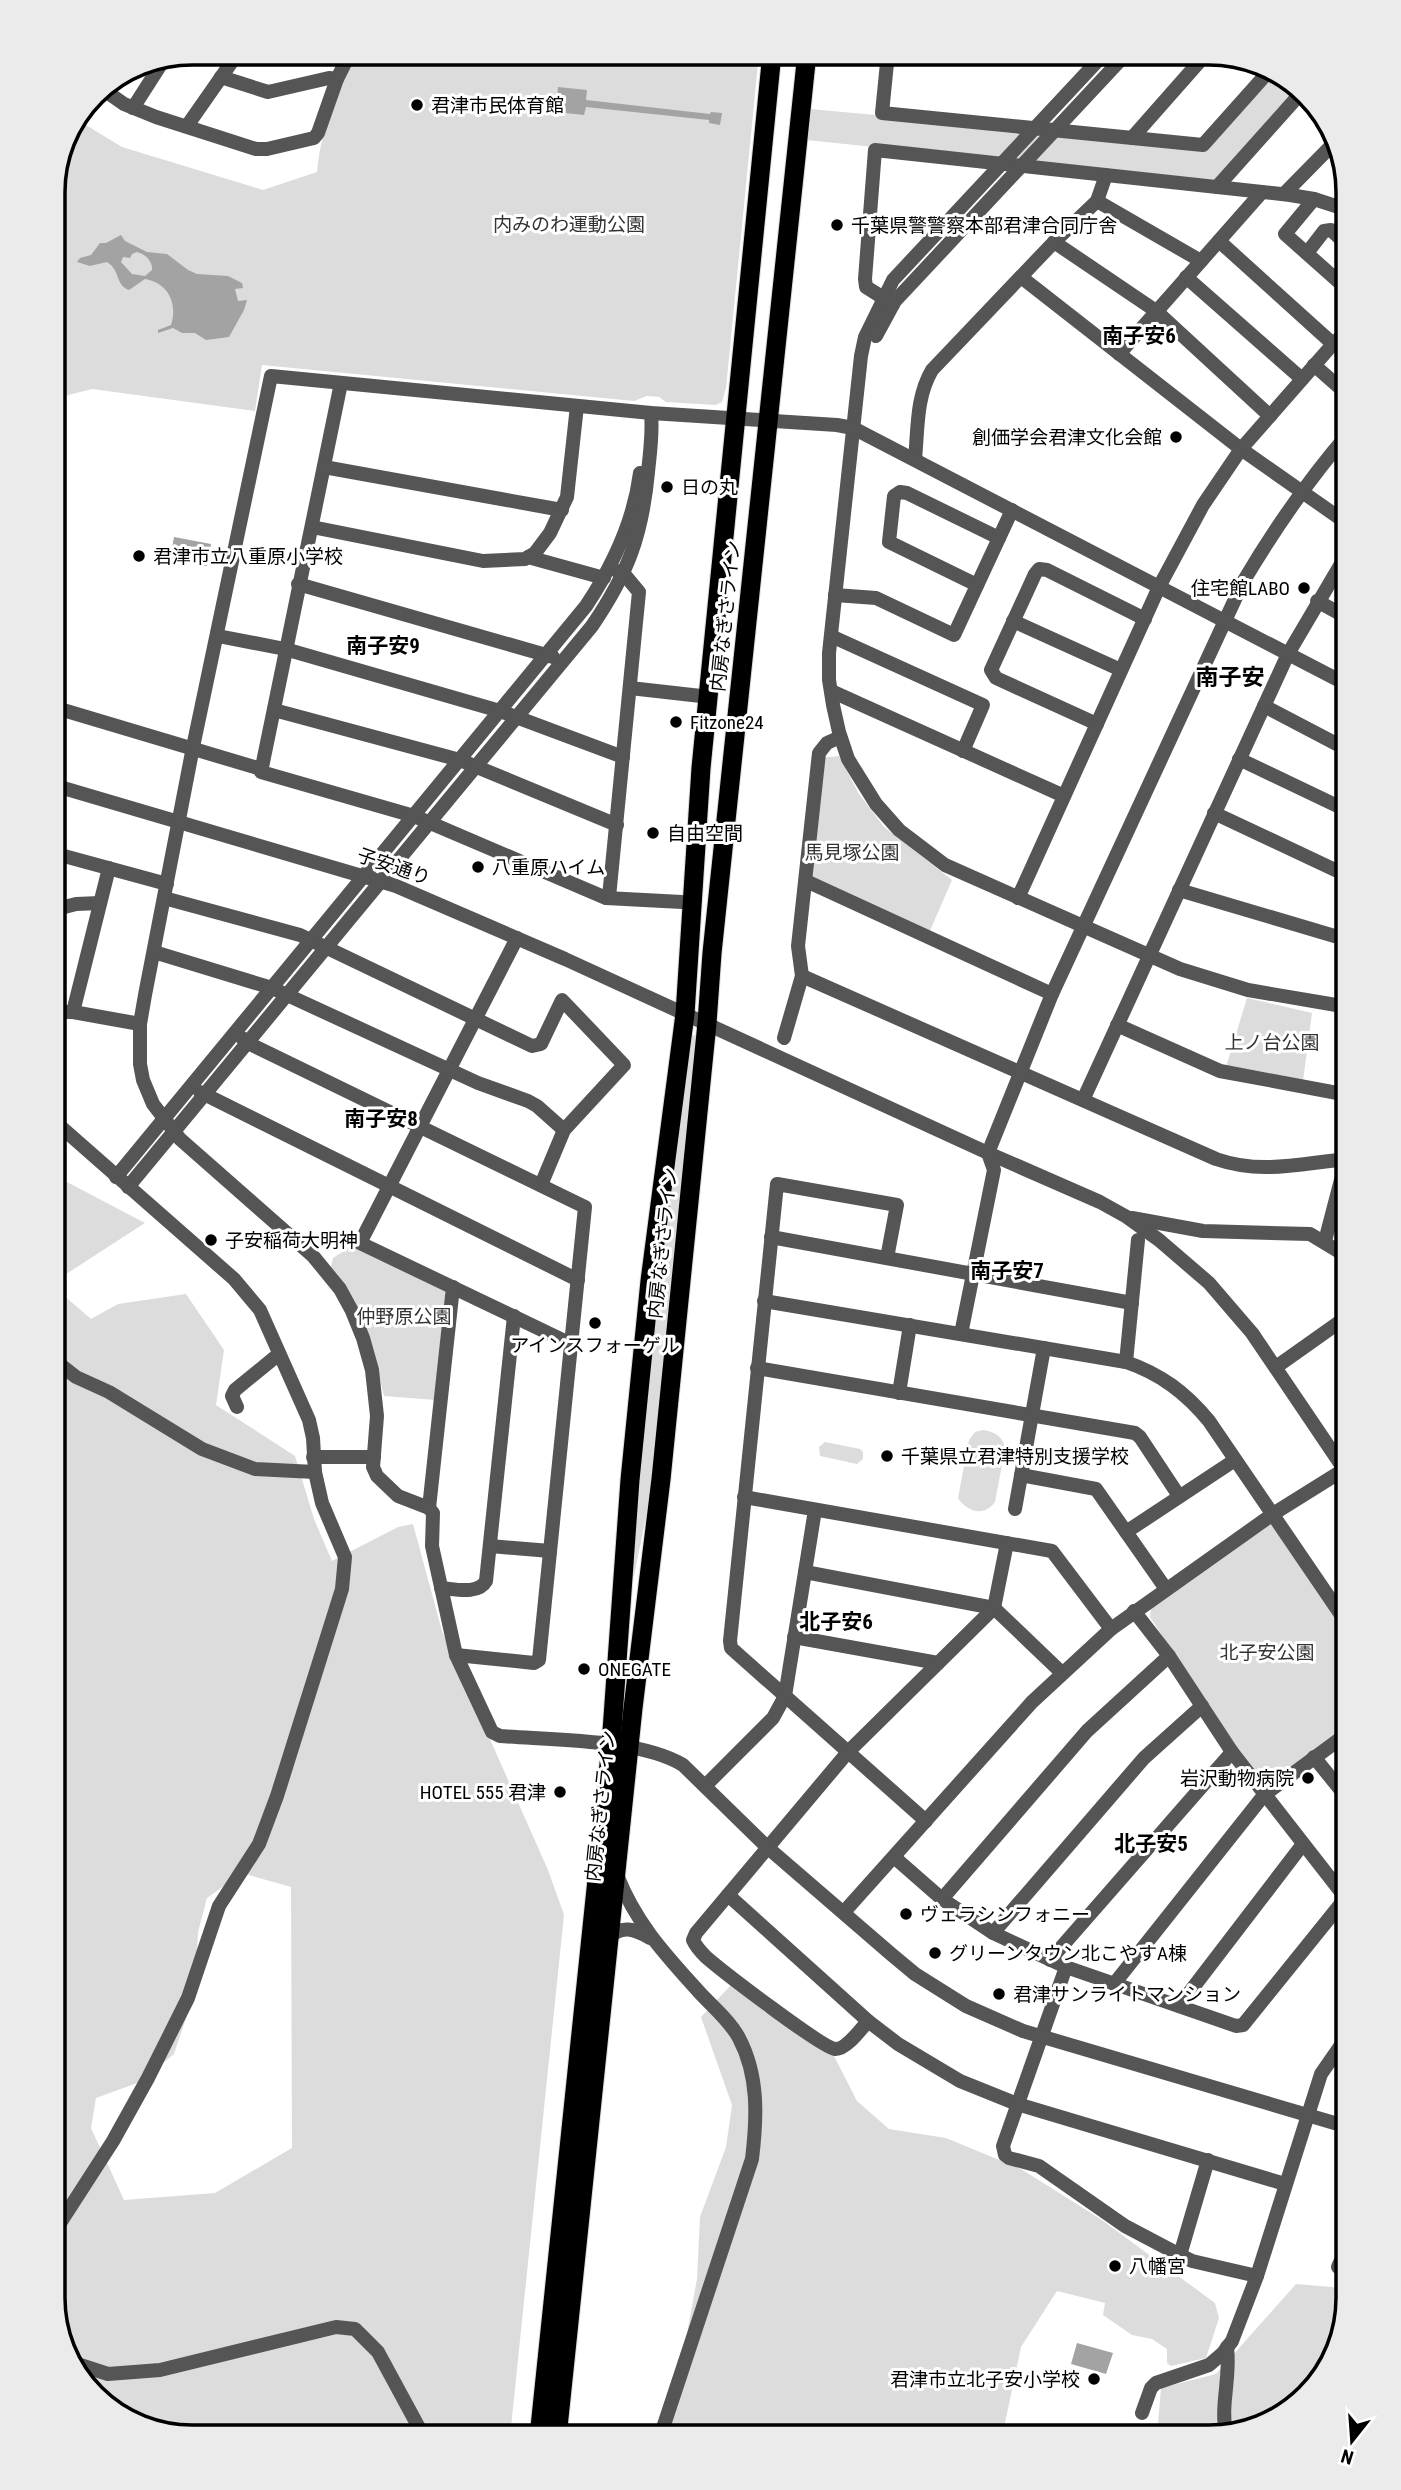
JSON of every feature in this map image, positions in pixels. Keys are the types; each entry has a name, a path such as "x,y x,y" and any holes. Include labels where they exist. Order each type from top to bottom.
{"highway":[{"name":"内房なぎさライン","path":"558,2425 615,1870 630,1480 650,1281 685,1014 701,770 771,65"},
{"name":"内房なぎさライン","path":"540,2425 620,1746 661,1479 712,953 806,65"}],"street":[{"path":"187,126 229,65"},
{"path":"110,94 133,108 256,149 267,149 314,138 344,65"},
{"path":"887,65 882,113 1203,145 1263,77"},
{"path":"1094,65 893,280 858,384 831,636 829,680 840,737 848,759 876,804 899,830 945,865 1180,969 1248,990 1336,1005"},
{"path":"888,301 1116,65"},
{"path":"1132,138 1196,65"},
{"path":"133,108 159,69"},
{"path":"221,77 268,92 328,78 337,79"},
{"path":"1217,187 1296,99"},
{"path":"1284,194 1329,148"},
{"path":"888,301 866,287 865,279 875,150 1284,194 1336,206"},
{"path":"915,459 920,403 932,370 1054,242 1097,201 1106,175"},
{"path":"1119,354 1262,192"},
{"path":"1314,199 1285,234 1336,279"},
{"path":"1097,201 1201,261"},
{"path":"1307,253 1324,231 1331,230 1336,234"},
{"path":"1219,241 1333,344"},
{"path":"1054,242 1156,311 1270,416"},
{"path":"1021,277 1241,449 1336,515"},
{"path":"1186,277 1302,379"},
{"path":"1017,898 1159,587 1203,505 1241,449 1336,341"},
{"path":"1314,365 1336,384"},
{"path":"1336,678 853,428 651,413 271,376 193,747 140,1024 140,1064 144,1080 153,1104 164,1119 175,1133 313,1256 340,1289 363,1338 372,1370 377,1416 373,1467 377,1476 398,1496 429,1508 433,1513 432,1546 456,1655 492,1732 500,1736 620,1746 671,1757 683,1765 767,1847 891,1954 940,1990 996,2021 1041,2037 1336,2123"},
{"path":"261,769 341,383"},
{"path":"528,557 535,554 550,533 567,497 577,406"},
{"path":"116,1177 586,606 606,572 635,497 646,428 651,413"},
{"path":"128,1187 592,626 624,574 640,530 653,428 651,413"},
{"path":"961,1334 993,1170 988,1153 1052,994 1243,582 1301,491 1336,449"},
{"path":"324,467 562,510"},
{"path":"977,585 890,542 894,496 900,492 907,493 999,538"},
{"path":"835,595 876,598 954,635 1012,510"},
{"path":"312,527 483,561 528,557 624,574 639,592 609,897"},
{"path":"1097,724 993,676 991,670 1013,621 1039,569 1044,569 1145,619"},
{"path":"1083,1100 1288,654 1336,572"},
{"path":"298,584 548,654 563,662"},
{"path":"1317,601 1336,611"},
{"path":"1013,621 1121,670"},
{"path":"218,636 285,649 500,710 623,757"},
{"path":"831,636 983,705 963,751"},
{"path":"630,688 701,696"},
{"path":"831,691 1064,796"},
{"path":"1264,706 1336,743"},
{"path":"65,710 193,747 261,769 264,774 414,816 606,898 681,902"},
{"path":"274,710 460,760 617,825"},
{"path":"784,1038 802,976 798,946 820,753 827,743 840,737"},
{"path":"1240,759 1336,805"},
{"name":"子安通り","path":"65,788 365,875 429,899 1100,1202 1127,1217"},
{"path":"1214,813 1336,870"},
{"path":"65,856 108,868 166,891 312,940 532,1046 541,1044 562,1000 624,1065 564,1130 541,1185"},
{"path":"73,1012 108,868"},
{"path":"806,881 1052,994"},
{"path":"1179,891 1336,936"},
{"path":"65,907 100,903"},
{"path":"517,938 360,1243 572,1344"},
{"path":"154,951 272,988 449,1070 537,1106 564,1130"},
{"path":"802,976 1239,1167 1267,1168 1336,1160"},
{"path":"65,1012 140,1024"},
{"path":"1117,1025 1220,1071 1336,1093"},
{"path":"236,1032 248,1043 584,1207 539,1660 534,1663 456,1655"},
{"path":"191,1087 578,1280"},
{"path":"65,1131 234,1279 260,1310 309,1420 313,1438 314,1472 323,1503 345,1557 342,1589 277,1796 259,1844 219,1906 188,1998 113,2141 65,2214"},
{"path":"887,1258 897,1205 777,1184 731,1648 926,1821"},
{"path":"1325,1241 1336,1202"},
{"path":"1127,1217 1203,1231 1303,1233 1336,1248"},
{"path":"1127,1217 1159,1240 1209,1283 1252,1333 1336,1456"},
{"path":"771,1237 1132,1303"},
{"path":"1126,1362 1138,1240"},
{"path":"429,1508 453,1287"},
{"path":"764,1301 1126,1362 1160,1376 1197,1407 1336,1606"},
{"path":"442,1588 477,1589 486,1581 514,1317"},
{"path":"899,1393 910,1325"},
{"path":"1276,1367 1336,1325"},
{"path":"1015,1509 1044,1348"},
{"path":"237,1407 232,1396 235,1390 279,1354"},
{"path":"65,1368 202,1449 255,1469 314,1472"},
{"path":"757,1368 1135,1433 1180,1496"},
{"path":"313,1457 374,1457"},
{"path":"1126,1532 1235,1460"},
{"path":"1021,1475 1096,1489 1166,1589"},
{"path":"844,1912 1032,1702 1111,1629 1273,1514 1336,1478"},
{"path":"744,1497 1052,1551 1111,1629"},
{"path":"705,1786 773,1718 785,1696 815,1510"},
{"path":"868,2021 842,2048 833,2049 705,1956 694,1944 696,1933 848,1752 994,1608 1007,1543"},
{"path":"489,1546 550,1551"},
{"path":"805,1572 994,1608 1062,1673"},
{"path":"1134,1611 1170,1656 1232,1752 1336,1884"},
{"path":"794,1637 938,1663"},
{"path":"942,1899 1087,1731 1170,1656"},
{"path":"993,1933 1144,1758 1202,1706"},
{"path":"1114,1984 1264,1795 1336,1742"},
{"path":"1050,1960 1232,1752"},
{"path":"1314,1757 1336,1783"},
{"path":"1179,2006 1303,1844"},
{"path":"894,1857 942,1899 993,1933 1066,1967 1237,2026 1243,2025 1336,1913"},
{"path":"615,1870 632,1908 651,1938 738,2036 755,2086 756,2123 752,2159 664,2425"},
{"path":"728,1895 868,2021 898,2044 960,2081 1017,2104 1286,2184"},
{"path":"608,1939 614,1932 629,1929 651,1938"},
{"path":"1066,1967 1003,2146 1005,2155 1039,2166 1125,2226 1192,2261 1257,2276"},
{"path":"1142,2413 1151,2388 1156,2383 1209,2365 1235,2335 1257,2276 1321,2074 1336,2053"},
{"path":"1180,2255 1208,2160"},
{"path":"85,2366 108,2374 160,2370 336,2327 355,2329 378,2352 418,2425"},
{"path":"1224,2424 1230,2364 1227,2347"}],"green space":[{"name":"内みのわ運動公園","path":"352,65 758,65 726,388 722,402 716,405 666,402 659,397 647,396 634,401 262,365 255,411 92,389 65,396 65,184 74,143 84,124 122,147 263,190 317,172 322,139"},
{"path":"1265,78 1294,97 1215,182 806,140 810,109 1203,145"},
{"name":"馬見塚公園","path":"839,756 859,794 884,827 952,880 929,933 812,878 820,758"},
{"name":"上ノ台公園","path":"1247,998 1312,1013 1303,1081 1226,1067"},
{"path":"690,1035 697,1036 684,1193 648,1507 632,1576 637,1461"},
{"path":"65,1181 145,1223 65,1275"},
{"name":"仲野原公園","path":"353,1245 445,1290 435,1400 384,1396 369,1334 331,1267 333,1258"},
{"path":"186,1294 224,1350 216,1405 295,1456 314,1519 332,1561 398,1527 413,1524 442,1631 548,1870 564,1915 511,2425 184,2425 151,2419 121,2404 108,2394 86,2369 78,2354 71,2339 65,2306 65,1296 91,1319 118,1304","holes":["242,1873 291,1887 292,2148 215,2193 124,2200 91,2128 96,2098 140,2082 174,2054 195,1991 198,1932 207,1898"]},
{"path":"983,1430 998,1435 1005,1449 995,1502 986,1510 976,1511 966,1507 958,1498 969,1440 975,1432"},
{"path":"825,1442 860,1449 863,1459 857,1464 820,1456 819,1447"},
{"name":"北子安公園","path":"1271,1522 1336,1614 1336,1738 1268,1787 1261,1787 1150,1617 1151,1608"},
{"path":"731,1985 834,2056 857,2101 889,2129 946,2138 1021,2169 1099,2218 1215,2303 1219,2318 1206,2358 1171,2366 1167,2363 1167,2349 1152,2339 1132,2335 1103,2315 1105,2303 1057,2291 1021,2347 1005,2425 670,2425 697,2279 700,2217 726,2147 732,2105 701,2017"},
{"path":"1296,2284 1336,2288 1332,2331 1323,2354 1305,2382 1280,2404 1250,2419 1234,2423 1158,2424 1161,2388 1216,2374"}],"shaded area":[{"path":"558,87 587,90 586,100 710,114 722,113 720,125 709,123 709,120 586,107 584,115 556,112"},
{"path":"121,235 125,241 147,252 167,254 197,274 228,276 242,283 243,288 235,289 238,301 247,300 229,337 206,340 195,333 182,333 173,328 158,333 158,330 171,325 173,317 172,302 160,285 145,279 129,290 122,285 107,262 90,266 77,262 80,258 91,255 100,243 106,243","holes":["140,253 148,258 152,267 145,276 132,274 121,262 123,257 130,258 132,254"]},
{"path":"174,537 211,544 207,566 170,559"},
{"path":"1077,2343 1113,2353 1106,2374 1071,2364"}],"place":[{"name":"君津市民体育館","path":"417,105"},
{"name":"千葉県警警察本部君津合同庁舎","path":"837,225"},
{"name":"創価学会君津文化会館","path":"1176,437"},
{"name":"日の丸","path":"667,487"},
{"name":"君津市立八重原小学校","path":"139,556"},
{"name":"住宅館LABO","path":"1304,588"},
{"name":"Fitzone24","path":"676,722"},
{"name":"自由空間","path":"653,833"},
{"name":"八重原ハイム","path":"478,867"},
{"name":"子安稲荷大明神","path":"211,1240"},
{"name":"アインスフォーゲル","path":"595,1323"},
{"name":"千葉県立君津特別支援学校","path":"887,1456"},
{"name":"ONEGATE","path":"584,1669"},
{"name":"岩沢動物病院","path":"1308,1778"},
{"name":"HOTEL 555 君津","path":"560,1792"},
{"name":"ヴェラシンフォニー","path":"906,1914"},
{"name":"グリーンタウン北こやすA棟","path":"935,1953"},
{"name":"君津サンライトマンション","path":"999,1994"},
{"name":"八幡宮","path":"1115,2266"},
{"name":"君津市立北子安小学校","path":"1094,2379"}],"district":[{"name":"南子安6","path":"1139,336"},
{"name":"南子安9","path":"383,646"},
{"name":"南子安","path":"1230,677"},
{"name":"南子安8","path":"381,1119"},
{"name":"南子安7","path":"1007,1271"},
{"name":"北子安6","path":"836,1622"},
{"name":"北子安5","path":"1151,1844"}]}
